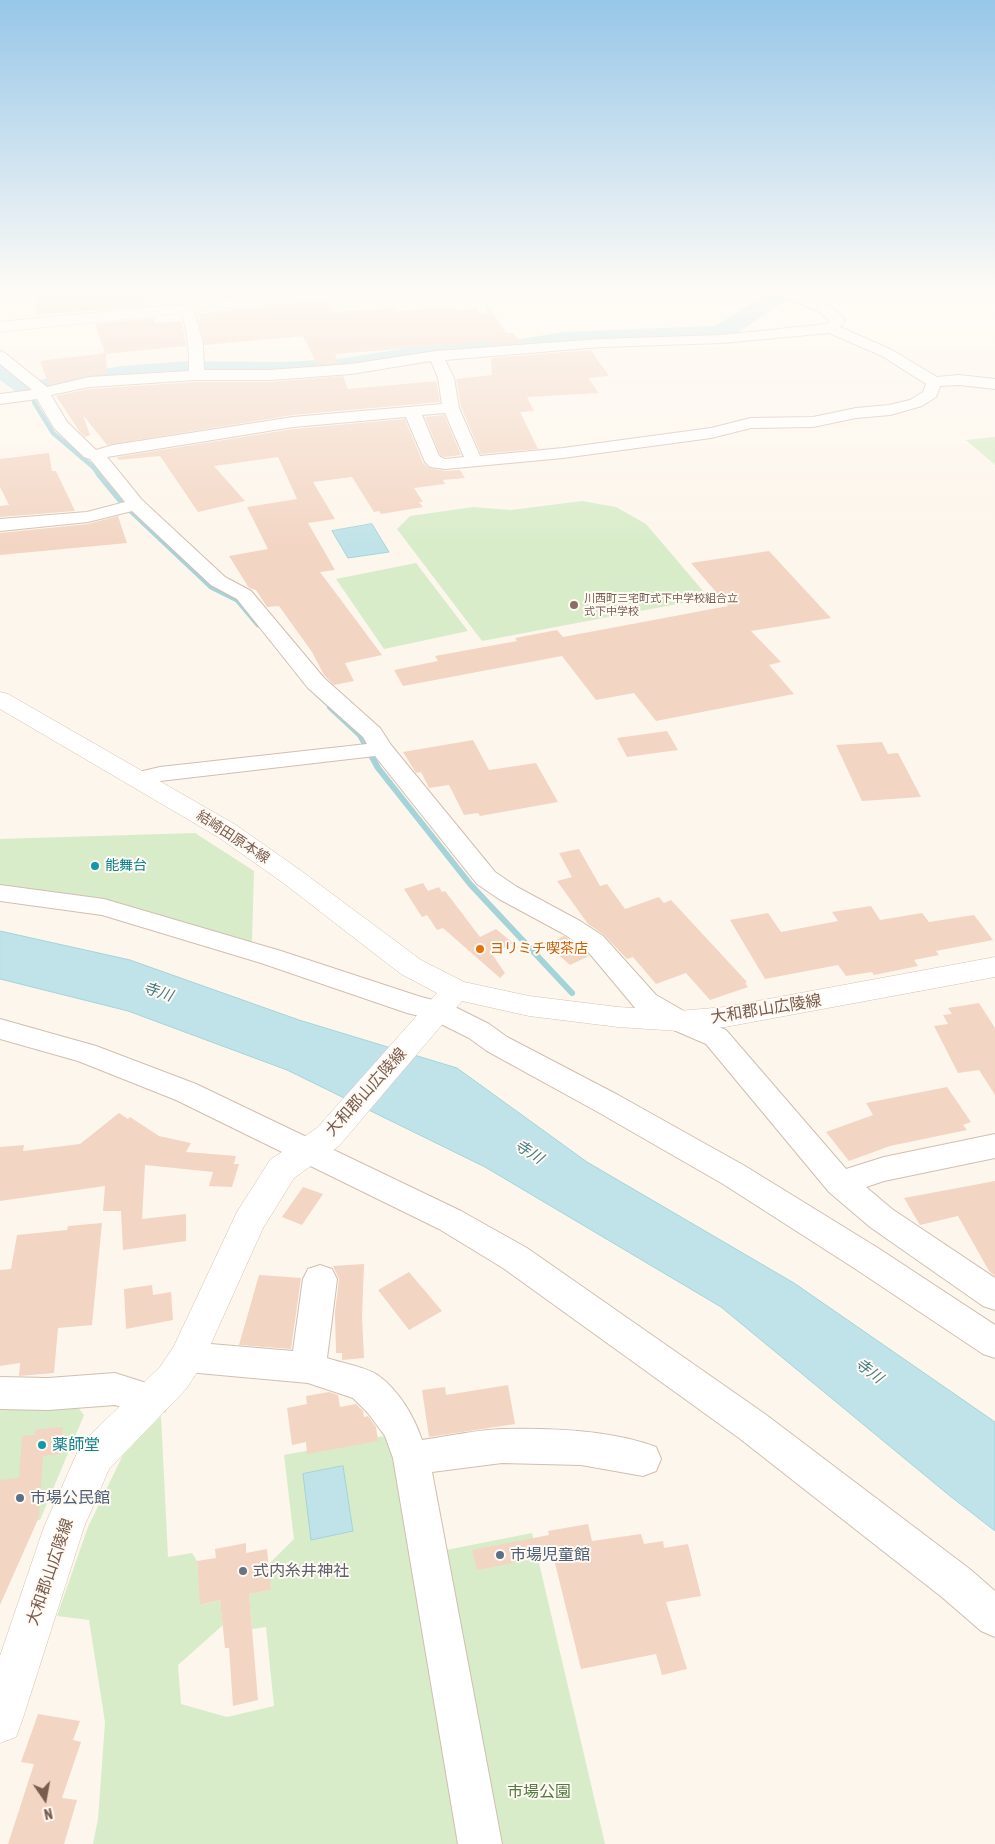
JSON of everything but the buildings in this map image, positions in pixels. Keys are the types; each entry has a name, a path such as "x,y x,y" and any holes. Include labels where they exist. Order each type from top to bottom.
{"main road":[{"name":"結崎田原本線","path":"0,700 227,831 291,876 411,967 440,1009"},
{"name":"大和郡山広陵線","path":"0,1721 64,1526 95,1457 173,1378 188,1357 249,1222 282,1169 317,1144 440,1009 528,1006 618,1017 679,1021 724,1018 995,967"}],"street":[{"path":"24,376 40,389 60,424 90,453 96,455 136,504 218,581 244,595 316,683 372,733 381,748 486,878 508,893 571,927 594,942 646,1002 679,1021 716,1037 840,1183 881,1218 995,1296"},
{"path":"0,399 28,396 89,382 180,376"},
{"path":"445,376 451,408 474,461"},
{"path":"924,376 934,382 958,380 995,384"},
{"path":"412,411 424,444 431,458 436,463 474,461 564,453 665,440 710,433 751,423 813,422 856,413 890,410 916,403 930,394 934,382"},
{"path":"96,455 112,450 251,428 451,408"},
{"path":"0,525 88,517 136,504"},
{"path":"138,779 160,774 381,748"},
{"path":"0,893 104,908 271,958 417,1006 440,1009 479,1031 497,1044 734,1175 866,1258 995,1344"},
{"path":"0,1029 86,1053 133,1070 317,1144 516,1258 752,1426 957,1584 995,1617"},
{"path":"840,1183 884,1169 995,1146"},
{"path":"308,1368 320,1279"},
{"path":"188,1357 308,1368 365,1386 381,1402 400,1428 411,1458 480,1844"},
{"path":"0,1393 48,1394 114,1389 152,1400"},
{"path":"411,1458 502,1446 581,1448 643,1459"}],"green space":[{"path":"995,437 995,465 966,440"},
{"path":"582,501 616,507 646,524 709,598 482,641 397,529 410,516 473,507 511,510"},
{"path":"416,563 468,631 384,649 336,579"},
{"path":"195,833 254,871 252,942 100,899 0,886 0,839"},
{"path":"69,1397 84,1415 40,1520 0,1525 0,1401"},
{"name":"式内糸井神社","path":"161,1416 168,1557 192,1553 197,1561 201,1605 220,1600 223,1625 178,1665 181,1704 227,1717 274,1706 266,1627 252,1629 249,1594 271,1590 268,1565 294,1539 284,1455 389,1435 463,1844 93,1844 98,1819 105,1722 89,1620 57,1616 88,1527 123,1455"},
{"name":"市場公園","path":"532,1533 605,1844 495,1844 441,1551"}],"water":[{"path":"372,524 389,552 348,558 332,531"},
{"name":"寺川","path":"0,931 130,960 299,1020 457,1068 587,1162 794,1283 995,1422 995,1531 721,1307 485,1167 287,1070 128,1011 0,979"},
{"path":"343,1466 353,1531 311,1540 303,1474"}],"waterway":[{"path":"11,376 28,389 108,376"},
{"path":"34,402 53,433 93,467 99,475"},
{"path":"98,474 121,502 211,587 237,600 258,625"},
{"path":"317,694 332,708"},
{"path":"330,707 360,735 378,768 470,884 572,993"}],"place":[{"name":"川西町三宅町式下中学校組合立 式下中学校","path":"574,605"},
{"name":"能舞台","path":"95,866"},
{"name":"ヨリミチ喫茶店","path":"480,949"},
{"name":"薬師堂","path":"42,1445"},
{"name":"市場公民館","path":"20,1498"},
{"name":"市場児童館","path":"500,1555"},
{"name":"式内糸井神社","path":"243,1571"}]}
